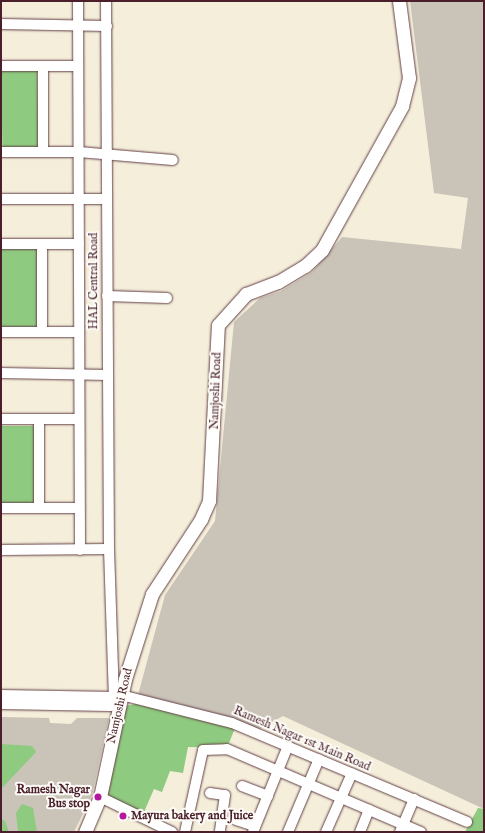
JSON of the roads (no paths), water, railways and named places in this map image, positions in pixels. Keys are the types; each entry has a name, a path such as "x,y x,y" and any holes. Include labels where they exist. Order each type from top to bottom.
{"main road":[{"name":"Namjoshi Road","path":"85,832 100,797 118,698 152,594 201,519 209,501 218,325 246,294 278,282 306,266 322,250 402,106 410,78 399,1"}],"street":[{"path":"78,1 80,550"},
{"name":"HAL Central Road","path":"106,1 109,549 112,560 118,698"},
{"path":"1,24 78,24 107,26"},
{"path":"1,66 78,66"},
{"path":"43,66 43,152"},
{"path":"1,152 79,152 173,160"},
{"path":"1,199 107,199"},
{"path":"1,244 79,244"},
{"path":"42,244 42,332"},
{"path":"107,296 167,298"},
{"path":"1,332 79,332"},
{"path":"1,373 79,373 108,375"},
{"path":"1,419 79,419"},
{"path":"39,419 39,508"},
{"path":"1,508 80,508"},
{"path":"1,550 109,549"},
{"path":"1,695 118,698"},
{"path":"1,704 110,706 118,698"},
{"name":"Ramesh Nagar 1st Main Road","path":"118,698 217,718 288,746 467,822"},
{"path":"236,820 254,829 288,746"},
{"path":"185,832 203,750 227,749 369,810 401,828 421,832"},
{"path":"288,832 319,759"},
{"path":"326,832 352,773"},
{"path":"242,786 268,796"},
{"path":"210,793 225,795 220,832"},
{"path":"100,797 159,829 172,832"},
{"path":"401,828 414,799"},
{"path":"360,832 369,810"}],"place":[{"name":"Ramesh Nagar Bus stop","path":"98,797"},
{"name":"Mayura bakery and Juice","path":"123,816"}]}
